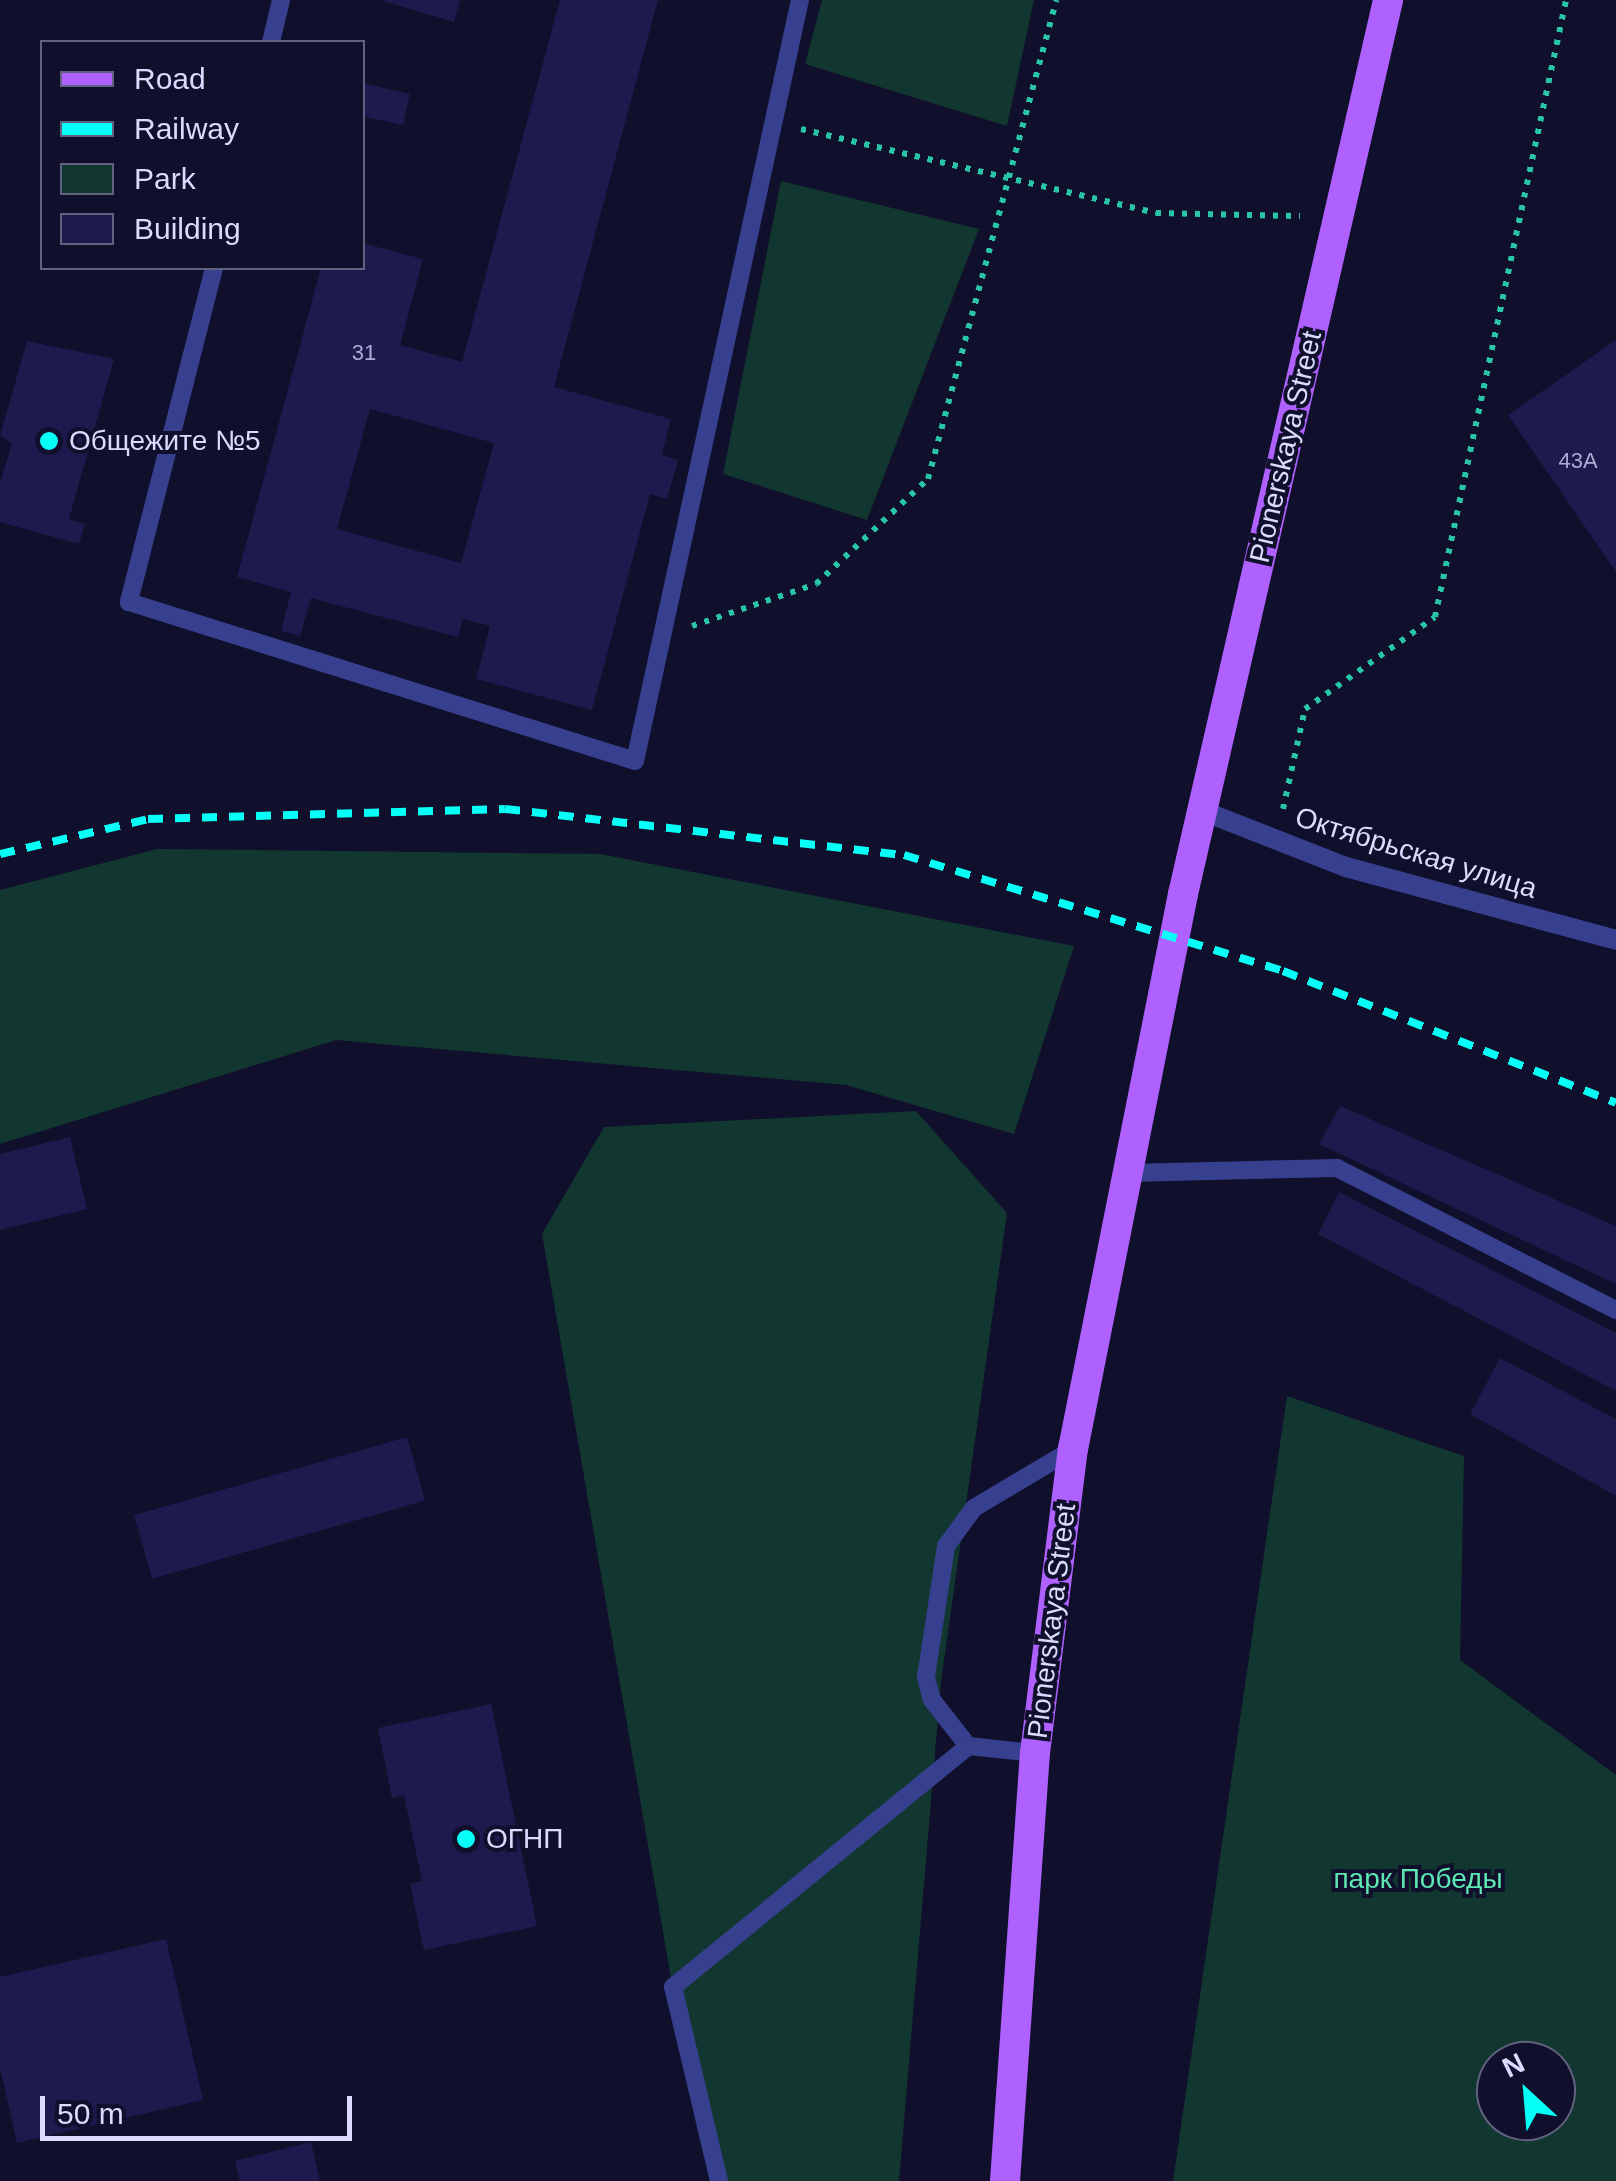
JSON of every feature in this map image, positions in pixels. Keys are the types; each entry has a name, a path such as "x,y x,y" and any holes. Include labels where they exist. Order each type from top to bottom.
{"main road":[{"name":"Pionerskaya Street","path":"1005,2181 1035,1752 1073,1449 1183,894 1388,0"}],"street":[{"name":"Октябрьская улица","path":"1203,811 1346,867 1616,940"}],"lane":[{"path":"272,40 282,0"},
{"path":"213,270 129,602 635,762 800,0"},
{"path":"1128,1173 1337,1168 1616,1310"},
{"path":"968,1746 932,1700 926,1676 946,1546 974,1508 1073,1449"},
{"path":"719,2181 673,1987 968,1746 1035,1752"}],"path":[{"path":"662,636 816,584 928,480 1056,0"},
{"path":"1276,839 1305,709 1435,616 1566,0"},
{"path":"773,123 1156,212 1300,216"}],"green space":[{"path":"822,0 1034,0 1007,126 805,64"},
{"path":"781,181 979,229 867,520 723,474"},
{"path":"157,849 600,854 1074,946 1014,1134 846,1085 336,1040 0,1144 0,890"},
{"path":"916,1111 1007,1213 941,1682 899,2181 714,2181 688,2076 542,1234 604,1127"},
{"name":"парк Победы","path":"1287,1396 1464,1456 1460,1660 1616,1775 1616,2181 1173,2181"}],"building":[{"path":"380,0 460,0 454,22"},
{"path":"560,0 658,0 554,387 671,419 662,455 678,460 667,499 650,494 592,710 476,679 490,626 463,619 458,637 311,598 300,636 281,631 291,592 237,577 320,270 365,270 365,244 423,259 400,345 462,362","holes":["370,409 494,443 461,563 337,529"]},
{"path":"365,84 410,94 403,125 365,117"},
{"path":"1616,340 1616,572 1508,415"},
{"name":"Общежите №5","path":"27,341 114,359 69,519 85,524 79,544 0,522 0,483 12,443 0,436"},
{"path":"1340,1106 1616,1226 1616,1284 1319,1144"},
{"path":"70,1137 87,1209 0,1230 0,1154"},
{"path":"1339,1192 1616,1333 1616,1391 1318,1234"},
{"path":"1500,1358 1616,1419 1616,1496 1470,1414"},
{"path":"407,1437 425,1500 152,1579 134,1515"},
{"name":"ОГНП","path":"491,1704 537,1926 424,1950 410,1884 422,1881 404,1795 392,1798 378,1728"},
{"path":"166,1939 203,2100 17,2143 0,2068 0,1977"},
{"path":"311,2142 320,2181 240,2181 235,2161"}],"railway":[{"path":"0,854 148,819 505,809 904,855 1283,971 1616,1103"}],"place":[{"name":"Общежите №5","path":"49,441"},
{"name":"ОГНП","path":"466,1839"}]}
